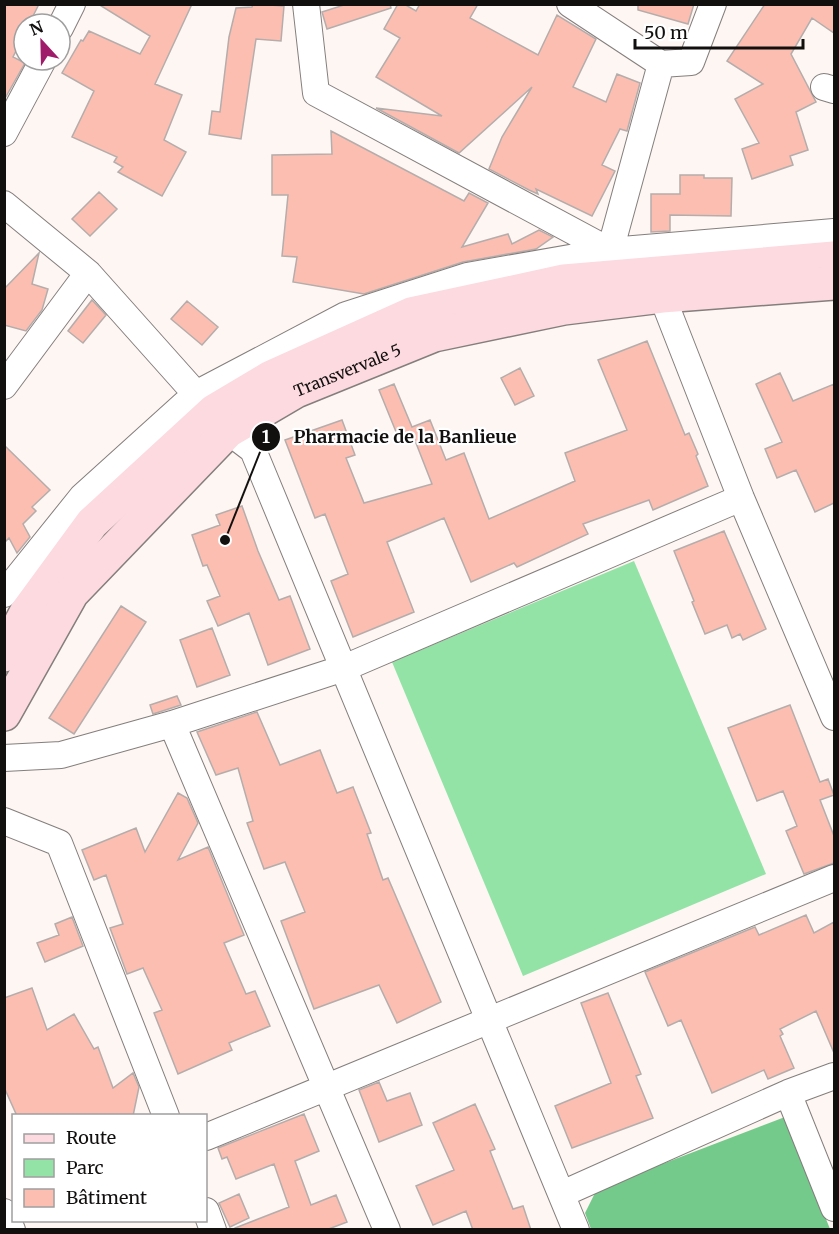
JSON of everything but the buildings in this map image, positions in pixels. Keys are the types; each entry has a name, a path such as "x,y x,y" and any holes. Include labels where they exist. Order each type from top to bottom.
{"main road":[{"name":"Transvervale 5","path":"4,655 26,613 92,524 213,412 271,377 411,314 564,281 834,258"},
{"name":"Transvervale 5","path":"4,714 72,593 213,412 296,391 434,335 564,308 662,296 834,283"}],"street":[{"path":"306,4 316,93 610,251 661,64"},
{"path":"570,4 661,64 691,62 713,4"},
{"path":"4,133 37,72"},
{"path":"4,204 88,273 213,412 253,450 576,1230"},
{"name":"Transvervale 5","path":"4,594 82,497 213,412 346,315 467,276 610,251 834,232"},
{"path":"4,386 88,273"},
{"path":"662,296 741,498 834,717"},
{"path":"4,758 61,755 172,724 344,668 741,498"},
{"path":"172,724 387,1230"},
{"path":"4,821 59,843 165,1114"},
{"path":"207,1137 834,878"},
{"path":"561,1194 788,1093 834,1076"},
{"path":"788,1093 834,1208"},
{"path":"4,1212 12,1230"},
{"path":"207,1214 213,1230"}],"green space":[{"path":"634,561 766,874 523,976 392,662"},
{"path":"785,1117 830,1229 591,1229 585,1213 597,1189"}],"place":[{"name":"Pharmacie de la Banlieue","path":"225,540"}]}
